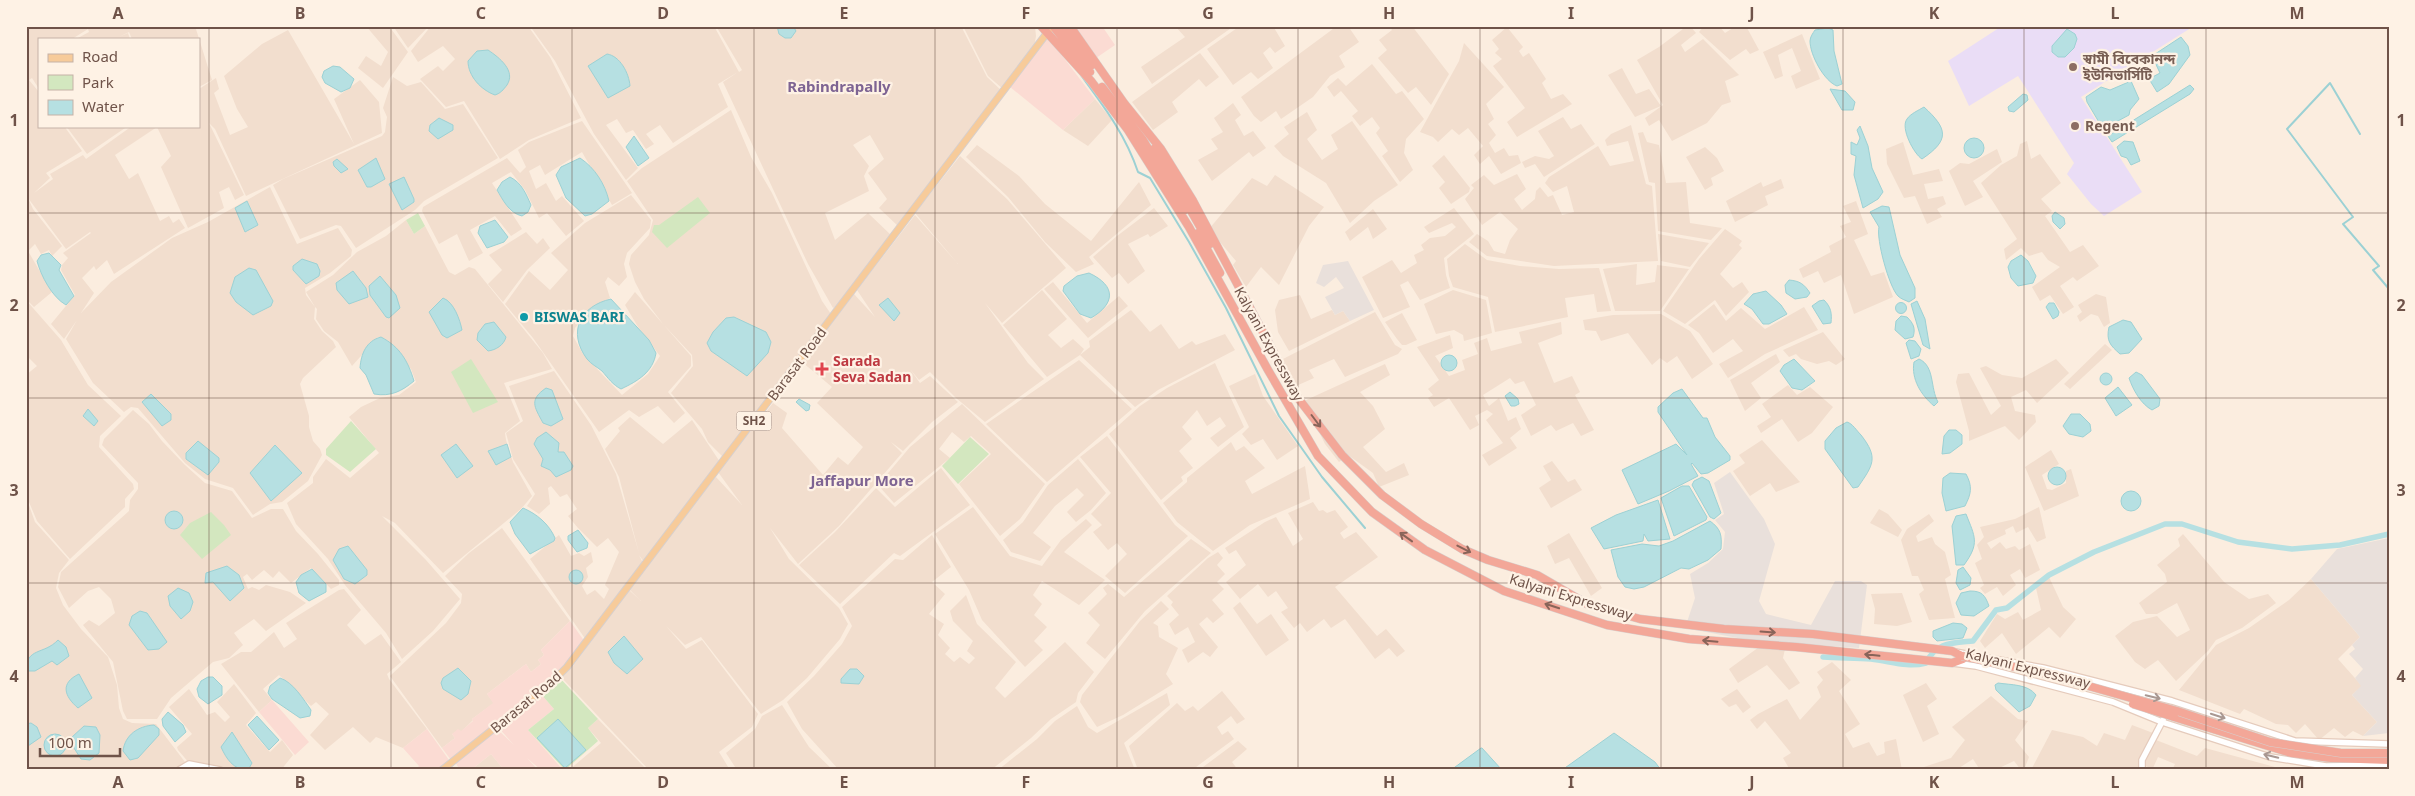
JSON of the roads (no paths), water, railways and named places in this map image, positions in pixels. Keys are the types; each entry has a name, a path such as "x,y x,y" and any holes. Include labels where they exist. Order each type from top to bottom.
{"highway":[{"name":"Kalyani Expressway","path":"1040,26 1046,34 1068,53 1128,130 1218,276 1268,370 1318,456 1372,512 1424,550 1504,591 1607,625 1689,640 1790,646 1952,663"},
{"path":"1052,26 1068,33 1089,65 1152,149 1225,271 1231,273"},
{"path":"1062,26 1162,149 1192,199 1231,273"},
{"path":"1157,157 1221,271 1218,276"},
{"name":"Kalyani Expressway","path":"1231,273 1268,337 1298,398 1342,455 1382,495 1421,524 1462,549 1488,560 1537,576 1587,604 1640,619 1724,629 1813,634 1923,649 1952,651"},
{"path":"1952,651 1963,658"},
{"name":"Kalyani Expressway","path":"1963,658 2039,672 2177,711 2270,742 2341,752 2389,753"},
{"name":"Kalyani Expressway","path":"1963,658 2037,674 2291,753 2331,758 2389,760"},
{"path":"1952,663 1963,658"}],"main road":[{"name":"Barasat Road","path":"442,770 544,690 567,667 1052,26"}],"street":[{"name":"Kalyani Expressway","path":"1952,651 2043,668 2172,701 2295,741 2389,744"},
{"name":"Kalyani Expressway","path":"1952,663 1976,666 2103,700 2164,719 2270,757 2326,766 2389,765"},
{"path":"2142,770 2142,760 2172,701"},
{"path":"179,770 189,764 220,770"}],"water":[{"path":"777,26 793,26 796,31 791,38 785,38 779,34"},
{"path":"1828,28 1833,30 1834,51 1842,84 1837,86 1827,79 1815,60 1810,41 1815,30"},
{"path":"2067,29 2075,34 2077,39 2074,48 2065,57 2058,57 2052,52 2052,46"},
{"path":"2181,37 2188,46 2190,55 2169,84 2157,92 2149,79 2160,73 2152,56"},
{"path":"488,50 502,61 510,75 507,85 495,95 485,90 476,82 470,72 468,61 477,51"},
{"path":"607,54 616,58 623,66 630,86 608,98 588,66"},
{"path":"333,66 340,67 354,79 350,88 341,92 325,83 322,77 324,71"},
{"path":"2131,81 2139,99 2130,110 2129,115 2103,129 2086,97 2101,87 2110,90"},
{"path":"2190,85 2194,89 2190,94 2112,142 2108,136"},
{"path":"1830,89 1845,91 1855,102 1853,110 1842,110"},
{"path":"2023,94 2027,95 2028,100 2014,112 2009,111 2008,107"},
{"path":"1924,107 1938,122 1943,134 1938,146 1922,159 1915,152 1909,140 1905,123 1910,115"},
{"path":"439,118 453,125 453,130 438,139 429,131 430,125"},
{"path":"1860,126 1868,146 1872,168 1883,192 1878,199 1863,208 1854,175 1856,156 1851,154 1851,142 1857,145 1860,138 1857,130"},
{"path":"634,136 649,158 638,166 626,147"},
{"path":"1974,138 1981,141 1984,148 1981,155 1974,158 1967,155 1964,148 1967,141"},
{"path":"2124,141 2133,142 2140,161 2131,165 2127,158 2121,156 2117,147"},
{"path":"376,158 385,179 371,187 367,187 358,170"},
{"path":"580,158 599,177 609,201 592,214 585,216 566,198 556,175 561,167"},
{"path":"337,159 348,169 341,173 334,166 333,162"},
{"path":"404,177 414,202 402,210 389,184"},
{"path":"510,177 521,186 531,205 528,212 522,216 510,209 497,190 502,182"},
{"path":"247,201 258,225 245,232 235,208"},
{"path":"1882,206 1889,207 1900,255 1915,288 1915,298 1909,302 1899,297 1894,291 1884,263 1879,242 1879,227 1870,212"},
{"path":"2055,212 2064,218 2065,224 2060,229 2053,222 2052,216"},
{"path":"495,220 508,237 504,242 487,248 478,233 480,226"},
{"path":"49,253 61,265 59,270 74,296 66,305 52,292 44,279 37,261 41,255"},
{"path":"2021,255 2028,261 2036,276 2033,283 2018,286 2011,278 2008,267 2011,261"},
{"path":"302,259 317,264 320,271 319,276 306,284 293,270 293,266"},
{"path":"249,268 256,270 273,301 271,306 253,315 236,302 230,293 235,277"},
{"path":"353,271 366,288 368,297 349,304 337,290 336,283"},
{"path":"1089,273 1105,284 1110,295 1105,307 1091,318 1080,314 1063,291 1064,286 1077,276"},
{"path":"380,276 396,295 400,308 389,318 386,317 370,295 369,286"},
{"path":"1789,280 1804,285 1810,293 1807,297 1795,299 1786,293 1785,285"},
{"path":"1766,291 1781,305 1787,314 1769,324 1763,324 1752,309 1744,304 1753,294"},
{"path":"443,298 453,307 462,330 447,338 442,335 429,312"},
{"path":"888,298 900,313 894,321 879,305"},
{"path":"611,299 649,340 656,353 652,366 648,371 633,383 621,389 587,359 578,339 580,322 585,314 600,302"},
{"path":"1824,300 1830,310 1831,323 1823,324 1812,306"},
{"path":"1917,301 1925,319 1930,349 1923,345 1911,304"},
{"path":"1901,302 1907,308 1901,314 1895,308"},
{"path":"2049,303 2054,303 2059,312 2058,316 2053,319 2046,307"},
{"path":"1901,316 1907,317 1912,324 1914,328 1913,337 1905,339 1895,330 1896,321"},
{"path":"734,317 766,332 771,342 768,353 747,376 711,351 707,343 713,332 726,318"},
{"path":"2123,320 2131,322 2142,339 2129,353 2120,354 2110,342 2108,332 2109,327"},
{"path":"494,322 506,337 499,347 488,351 477,340 478,333 485,324"},
{"path":"381,337 393,345 402,355 414,381 401,390 386,395 374,394 366,375 360,368 365,349"},
{"path":"1909,340 1915,341 1921,349 1919,356 1911,359 1906,343"},
{"path":"1449,355 1455,357 1457,363 1455,369 1449,371 1443,369 1441,363 1443,357"},
{"path":"1794,359 1815,381 1802,390 1792,388 1780,371 1784,365"},
{"path":"1919,359 1924,362 1930,372 1938,402 1934,406 1921,392 1914,374 1914,362"},
{"path":"2136,372 2142,375 2160,399 2159,406 2152,410 2141,400 2131,383 2129,378"},
{"path":"2104,373 2108,373 2112,379 2108,385 2104,385 2100,381 2100,377"},
{"path":"2118,387 2132,405 2116,416 2105,398"},
{"path":"546,388 552,390 563,419 551,426 543,423 535,404 537,396"},
{"path":"1682,389 1703,418 1707,418 1715,437 1730,456 1730,460 1708,473 1701,474 1692,463 1698,476 1638,504 1622,470 1676,444 1687,455 1658,412 1658,407 1673,393"},
{"path":"1510,392 1518,399 1519,404 1511,406 1505,396"},
{"path":"151,394 171,414 171,420 162,426 142,402"},
{"path":"799,399 810,405 809,410 806,411 796,402"},
{"path":"88,409 98,421 94,426 83,416"},
{"path":"2071,414 2080,414 2090,424 2091,431 2083,437 2069,434 2063,426"},
{"path":"1847,422 1853,426 1867,443 1872,456 1867,473 1858,487 1853,488 1825,449 1825,441 1836,428"},
{"path":"1949,430 1956,430 1962,435 1962,444 1950,453 1942,454 1944,436"},
{"path":"546,432 559,443 558,452 564,452 573,466 571,470 556,477 550,470 541,466 543,459 534,444 537,438"},
{"path":"198,441 219,458 219,462 208,475 186,459 186,453"},
{"path":"456,444 473,466 457,478 441,455"},
{"path":"507,444 511,457 496,465 488,451"},
{"path":"275,445 302,473 271,501 250,473"},
{"path":"2057,467 2063,470 2066,476 2063,482 2057,485 2051,482 2048,476 2051,470"},
{"path":"1950,473 1966,474 1970,483 1970,490 1965,506 1946,511 1942,493 1943,478"},
{"path":"1702,477 1709,481 1721,513 1714,519 1710,517 1692,485 1694,481"},
{"path":"1682,486 1689,486 1707,517 1706,520 1674,536 1661,498"},
{"path":"2131,491 2138,494 2141,501 2138,508 2131,511 2124,508 2121,501 2124,494"},
{"path":"1658,500 1670,539 1648,541 1644,534 1643,541 1604,549 1591,528 1616,515"},
{"path":"523,508 542,520 555,538 554,541 530,554 515,534 510,522"},
{"path":"174,511 180,514 183,520 180,526 174,529 168,526 165,520 168,514"},
{"path":"1966,514 1974,534 1974,545 1964,565 1956,565 1952,526 1956,516"},
{"path":"1710,521 1719,530 1721,549 1708,560 1689,569 1681,568 1644,587 1634,589 1625,587 1618,577 1611,550 1642,544 1659,546 1673,541"},
{"path":"578,530 588,543 587,548 577,552 568,540 568,536"},
{"path":"348,546 367,570 367,575 355,584 344,579 333,560 339,549"},
{"path":"227,566 239,575 244,588 230,601 213,582 205,583 206,573"},
{"path":"1963,567 1971,578 1970,585 1960,590 1956,583 1958,570"},
{"path":"312,569 326,584 326,592 309,601 299,593 296,582 301,575"},
{"path":"573,570 579,570 583,577 579,584 573,584 569,580 569,574"},
{"path":"178,588 189,593 193,602 190,611 181,619 170,606 168,596"},
{"path":"1970,591 1982,594 1989,606 1974,616 1961,615 1956,603 1961,593"},
{"path":"140,611 147,613 167,642 159,649 148,650 129,625 132,616"},
{"path":"1953,623 1962,624 1967,628 1963,638 1937,641 1933,637 1933,631"},
{"path":"624,636 643,659 627,674 614,663 608,652"},
{"path":"58,640 66,647 69,656 57,665 52,661 35,671 26,671 27,663 32,655 53,645"},
{"path":"458,668 471,681 468,694 461,700 443,689 441,683 443,678"},
{"path":"850,669 857,669 864,676 859,684 841,683 841,679"},
{"path":"79,674 92,698 78,708 70,699 66,690 69,681"},
{"path":"208,677 213,677 222,686 222,695 208,704 199,697 197,689 201,681"},
{"path":"280,678 294,687 302,697 311,710 310,716 300,718 272,699 268,693 270,686"},
{"path":"1998,683 2024,687 2033,691 2036,695 2030,706 2019,712 1996,690 1995,685"},
{"path":"168,712 183,725 186,732 175,742 163,726 162,719"},
{"path":"257,716 279,740 269,750 248,725"},
{"path":"558,719 586,750 565,768 537,738"},
{"path":"31,723 37,727 41,737 28,746 26,724"},
{"path":"154,725 159,729 159,735 138,758 130,760 123,751 126,740 138,729"},
{"path":"84,726 96,727 100,735 99,753 90,760 81,759 72,745 72,737"},
{"path":"232,732 252,763 248,770 234,766 221,747"},
{"path":"1614,733 1655,762 1661,770 1562,770"},
{"path":"55,734 63,737 66,745 63,753 55,756 47,753 44,745 47,737"},
{"path":"1481,748 1502,770 1451,770"}],"waterway":[{"path":"1078,71 1120,132 1138,172 1150,178 1189,242 1226,308 1279,416 1322,477 1365,528"},
{"path":"2360,134 2330,83 2287,129 2353,217 2343,224 2379,266 2373,270 2389,289"},
{"path":"1823,657 1871,659 1905,664 1926,663 1930,656 1940,647 1952,643 1973,641 1996,610 2007,608 2049,575 2094,552 2165,524 2182,524 2238,542 2292,549 2340,545 2389,534"}],"place":[{"name":"স্বামী বিবেকানন্দ ইউনিভার্সিটি","path":"2073,67"},
{"name":"Regent","path":"2075,126"},
{"name":"BISWAS BARI","path":"524,317"},
{"name":"Sarada Seva Sadan","path":"822,369"}],"district":[{"name":"Rabindrapally","path":"839,87"},
{"name":"Jaffapur More","path":"862,481"}]}
